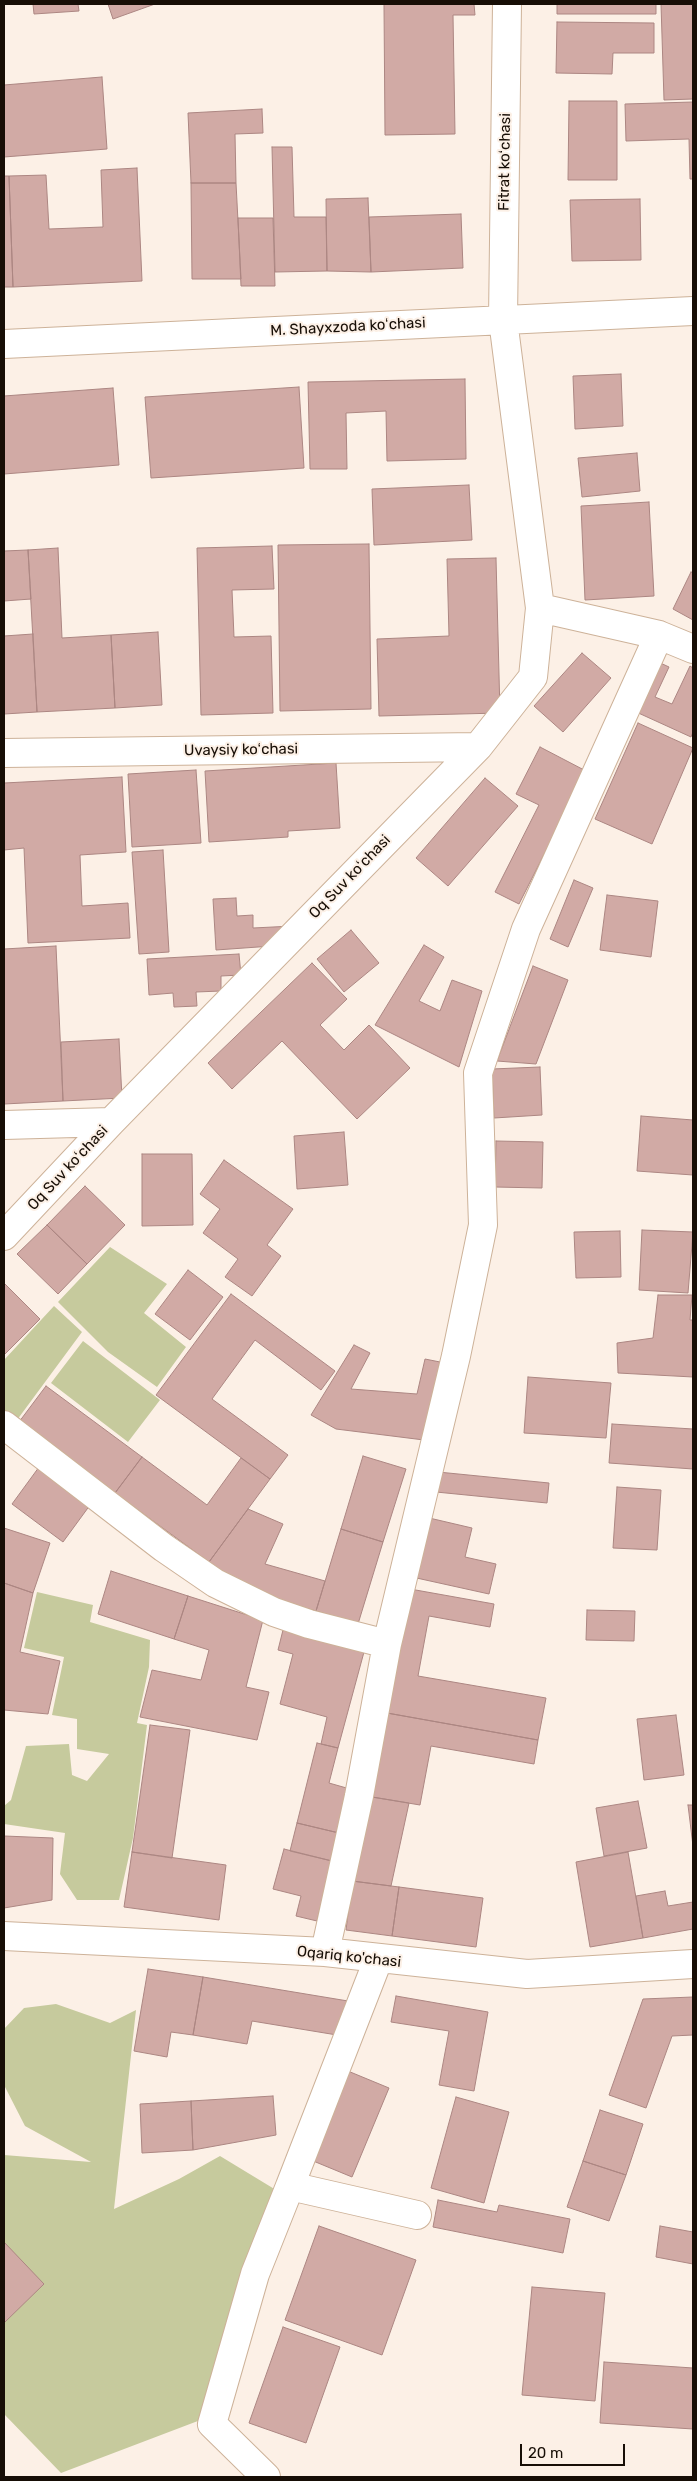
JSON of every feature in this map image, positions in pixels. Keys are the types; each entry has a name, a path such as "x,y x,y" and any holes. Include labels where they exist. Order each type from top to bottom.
{"street":[{"name":"Fitrat koʻchasi","path":"507,4 503,320 540,608"},
{"name":"M. Shayxzoda koʻchasi","path":"4,344 693,311"},
{"path":"540,608 659,635 693,649"},
{"name":"Oq Suv koʻchasi","path":"4,1236 111,1122 478,747 533,677 540,608"},
{"path":"325,1952 359,1796 387,1644 456,1356 483,1225 478,1073 526,929 659,635"},
{"name":"Uvaysiy koʻchasi","path":"4,753 478,747"},
{"path":"4,1125 111,1122"},
{"path":"4,1425 164,1548 215,1583 274,1612 309,1624 387,1644"},
{"name":"Oqariq ko'chasi","path":"4,1936 325,1952 378,1960 527,1974 693,1964"},
{"path":"266,2477 212,2424 255,2274 378,1960"},
{"path":"290,2186 417,2215"}],"green space":[{"path":"110,1247 167,1284 144,1313 186,1347 157,1387 108,1352 58,1302"},
{"path":"54,1306 82,1332 17,1420 4,1410 4,1360"},
{"path":"83,1341 160,1400 128,1442 51,1383"},
{"path":"37,1592 93,1605 90,1622 150,1640 149,1667 137,1723 147,1725 133,1838 119,1900 77,1900 60,1874 65,1833 4,1824 4,1806 11,1800 26,1746 69,1744 72,1775 87,1781 109,1754 77,1749 77,1719 52,1715 64,1657 24,1648"},
{"path":"56,2004 110,2023 136,2010 114,2209 179,2179 220,2156 276,2190 211,2416 61,2473 4,2414 4,2155 91,2162 25,2126 4,2085 4,2029 24,2008"}],"building":[{"path":"33,4 78,4 79,11 34,14"},
{"path":"108,4 155,4 113,19"},
{"path":"384,4 474,4 475,15 453,15 455,134 385,135"},
{"path":"557,4 656,4 656,14 557,14"},
{"path":"661,4 693,4 693,99 664,100"},
{"path":"557,22 654,23 654,53 613,53 612,74 556,73"},
{"path":"102,77 107,149 4,157 4,85"},
{"path":"569,101 617,101 617,180 568,180"},
{"path":"693,102 693,179 690,179 689,139 626,141 625,104"},
{"path":"262,109 263,133 235,134 236,183 191,183 188,113"},
{"path":"272,147 292,147 294,217 326,217 327,271 275,272"},
{"path":"137,168 142,281 13,287 9,176 46,175 49,229 103,227 101,170"},
{"path":"4,176 9,176 13,287 4,287"},
{"path":"191,183 236,183 241,279 192,279"},
{"path":"368,198 371,272 327,271 326,199"},
{"path":"640,199 641,260 572,261 570,200"},
{"path":"461,214 463,268 371,272 369,217"},
{"path":"238,218 273,218 275,286 241,286"},
{"path":"621,374 623,426 575,429 573,376"},
{"path":"465,379 466,459 387,461 386,411 346,413 347,469 310,469 308,382"},
{"path":"299,387 304,468 151,478 145,397"},
{"path":"113,388 119,465 4,474 4,396"},
{"path":"637,453 640,491 582,497 578,458"},
{"path":"469,485 472,540 374,545 372,489"},
{"path":"649,502 654,596 585,600 581,506"},
{"path":"369,544 371,709 280,711 278,545"},
{"path":"272,546 274,589 232,590 234,637 271,636 273,713 201,715 197,548"},
{"path":"58,548 62,638 111,635 115,708 37,712 28,550"},
{"path":"28,550 31,599 4,601 4,551"},
{"path":"496,558 500,713 379,716 377,639 449,636 447,559"},
{"path":"691,572 693,573 693,620 673,609"},
{"path":"158,632 162,705 115,708 111,635"},
{"path":"33,634 37,712 4,714 4,636"},
{"path":"582,653 611,678 563,732 534,706"},
{"path":"656,661 669,667 655,697 672,704 690,666 693,668 693,732 691,737 634,711"},
{"path":"638,723 693,748 652,844 595,819"},
{"path":"540,747 586,771 519,904 495,892 539,805 516,794"},
{"path":"336,763 340,828 288,831 288,837 209,842 205,771"},
{"path":"196,770 201,843 132,847 128,774"},
{"path":"122,777 126,852 80,855 82,906 128,903 130,938 28,943 24,848 4,850 4,783"},
{"path":"485,778 518,806 448,886 416,858"},
{"path":"163,850 169,952 139,954 132,852"},
{"path":"574,880 593,888 568,947 550,939"},
{"path":"607,895 658,901 651,957 600,950"},
{"path":"236,898 237,916 253,915 253,928 293,926 272,946 216,950 213,899"},
{"path":"351,930 379,963 344,992 317,959"},
{"path":"424,945 444,957 419,1001 440,1011 452,980 482,991 459,1067 375,1025"},
{"path":"56,946 63,1101 4,1104 4,949"},
{"path":"239,954 241,975 221,976 221,991 196,992 197,1006 174,1007 173,993 149,995 147,959"},
{"path":"312,963 347,999 320,1025 344,1050 369,1025 410,1068 357,1119 282,1041 232,1089 208,1063"},
{"path":"533,966 568,980 536,1064 497,1061"},
{"path":"119,1039 122,1098 63,1101 61,1042"},
{"path":"540,1067 542,1115 494,1118 492,1069"},
{"path":"641,1116 693,1120 693,1175 637,1171"},
{"path":"344,1132 348,1185 297,1189 294,1136"},
{"path":"496,1141 543,1142 542,1188 495,1187"},
{"path":"142,1154 192,1154 193,1225 142,1226"},
{"path":"224,1160 293,1209 267,1245 281,1256 252,1296 225,1277 238,1259 203,1233 220,1209 200,1194"},
{"path":"85,1186 125,1225 87,1264 47,1225"},
{"path":"47,1225 87,1264 58,1294 17,1254"},
{"path":"642,1230 693,1232 688,1293 639,1290"},
{"path":"620,1231 621,1277 576,1278 574,1232"},
{"path":"188,1270 223,1297 190,1340 155,1314"},
{"path":"4,1283 40,1319 4,1355"},
{"path":"231,1294 335,1371 321,1390 255,1340 212,1399 288,1455 270,1479 156,1395"},
{"path":"658,1295 692,1295 690,1320 693,1320 693,1377 618,1373 617,1343 653,1338"},
{"path":"354,1345 370,1353 351,1389 417,1394 425,1359 440,1362 424,1440 336,1429 311,1415"},
{"path":"528,1377 611,1383 606,1438 524,1433"},
{"path":"46,1386 142,1457 115,1493 19,1422"},
{"path":"612,1424 693,1429 693,1469 609,1463"},
{"path":"363,1456 406,1469 383,1542 341,1529"},
{"path":"142,1457 207,1505 241,1458 270,1479 209,1562 115,1493"},
{"path":"42,1463 93,1501 63,1542 12,1504"},
{"path":"438,1472 549,1483 547,1503 436,1492"},
{"path":"617,1487 661,1490 657,1550 613,1548"},
{"path":"248,1509 283,1524 265,1564 325,1581 316,1611 251,1593 209,1562"},
{"path":"425,1517 472,1528 465,1557 496,1564 489,1594 412,1577"},
{"path":"4,1528 50,1543 33,1593 4,1583"},
{"path":"341,1529 383,1542 358,1624 316,1611"},
{"path":"111,1571 188,1596 174,1639 98,1614"},
{"path":"4,1583 33,1593 20,1652 60,1661 48,1714 4,1710"},
{"path":"410,1589 494,1604 490,1627 429,1616 418,1676 546,1698 538,1740 387,1713"},
{"path":"188,1596 263,1620 246,1687 269,1692 257,1740 140,1717 152,1670 201,1680 209,1650 174,1639"},
{"path":"587,1610 635,1611 634,1641 586,1640"},
{"path":"283,1630 364,1652 338,1748 321,1744 327,1717 280,1704 293,1654 278,1650"},
{"path":"387,1713 538,1740 534,1764 431,1746 420,1805 372,1797"},
{"path":"676,1715 684,1775 644,1780 637,1719"},
{"path":"150,1725 190,1730 172,1858 132,1852"},
{"path":"317,1743 338,1748 329,1783 350,1789 339,1833 297,1823"},
{"path":"372,1797 409,1803 391,1886 352,1881"},
{"path":"638,1801 647,1848 604,1856 596,1808"},
{"path":"688,1805 693,1805 693,1846"},
{"path":"297,1823 339,1833 332,1861 290,1851"},
{"path":"4,1836 53,1838 52,1900 4,1908"},
{"path":"284,1849 332,1861 317,1921 296,1916 301,1896 273,1889"},
{"path":"132,1852 226,1865 219,1920 124,1907"},
{"path":"628,1852 643,1938 590,1947 576,1862"},
{"path":"352,1881 399,1887 392,1936 346,1930"},
{"path":"399,1887 483,1898 476,1947 392,1936"},
{"path":"665,1891 668,1906 693,1902 693,1929 643,1938 636,1896"},
{"path":"148,1969 203,1977 193,2035 171,2032 167,2057 134,2051"},
{"path":"203,1977 348,2001 343,2036 252,2021 247,2044 193,2035"},
{"path":"396,1996 488,2012 474,2091 439,2085 449,2031 391,2022"},
{"path":"693,1997 693,2035 672,2036 646,2108 609,2095 643,1999"},
{"path":"343,2069 389,2088 352,2177 306,2158"},
{"path":"273,2096 276,2135 193,2150 191,2101"},
{"path":"456,2097 509,2112 484,2203 431,2188"},
{"path":"191,2101 193,2150 142,2153 140,2104"},
{"path":"600,2110 643,2124 626,2175 583,2161"},
{"path":"583,2161 626,2175 609,2221 567,2207"},
{"path":"438,2200 497,2212 499,2205 570,2219 563,2253 433,2227"},
{"path":"319,2226 416,2260 382,2355 285,2320"},
{"path":"660,2226 693,2232 693,2264 656,2257"},
{"path":"4,2242 44,2284 4,2323"},
{"path":"532,2287 605,2293 595,2401 522,2395"},
{"path":"283,2327 340,2347 306,2443 249,2423"},
{"path":"604,2362 693,2368 693,2429 600,2423"}]}
